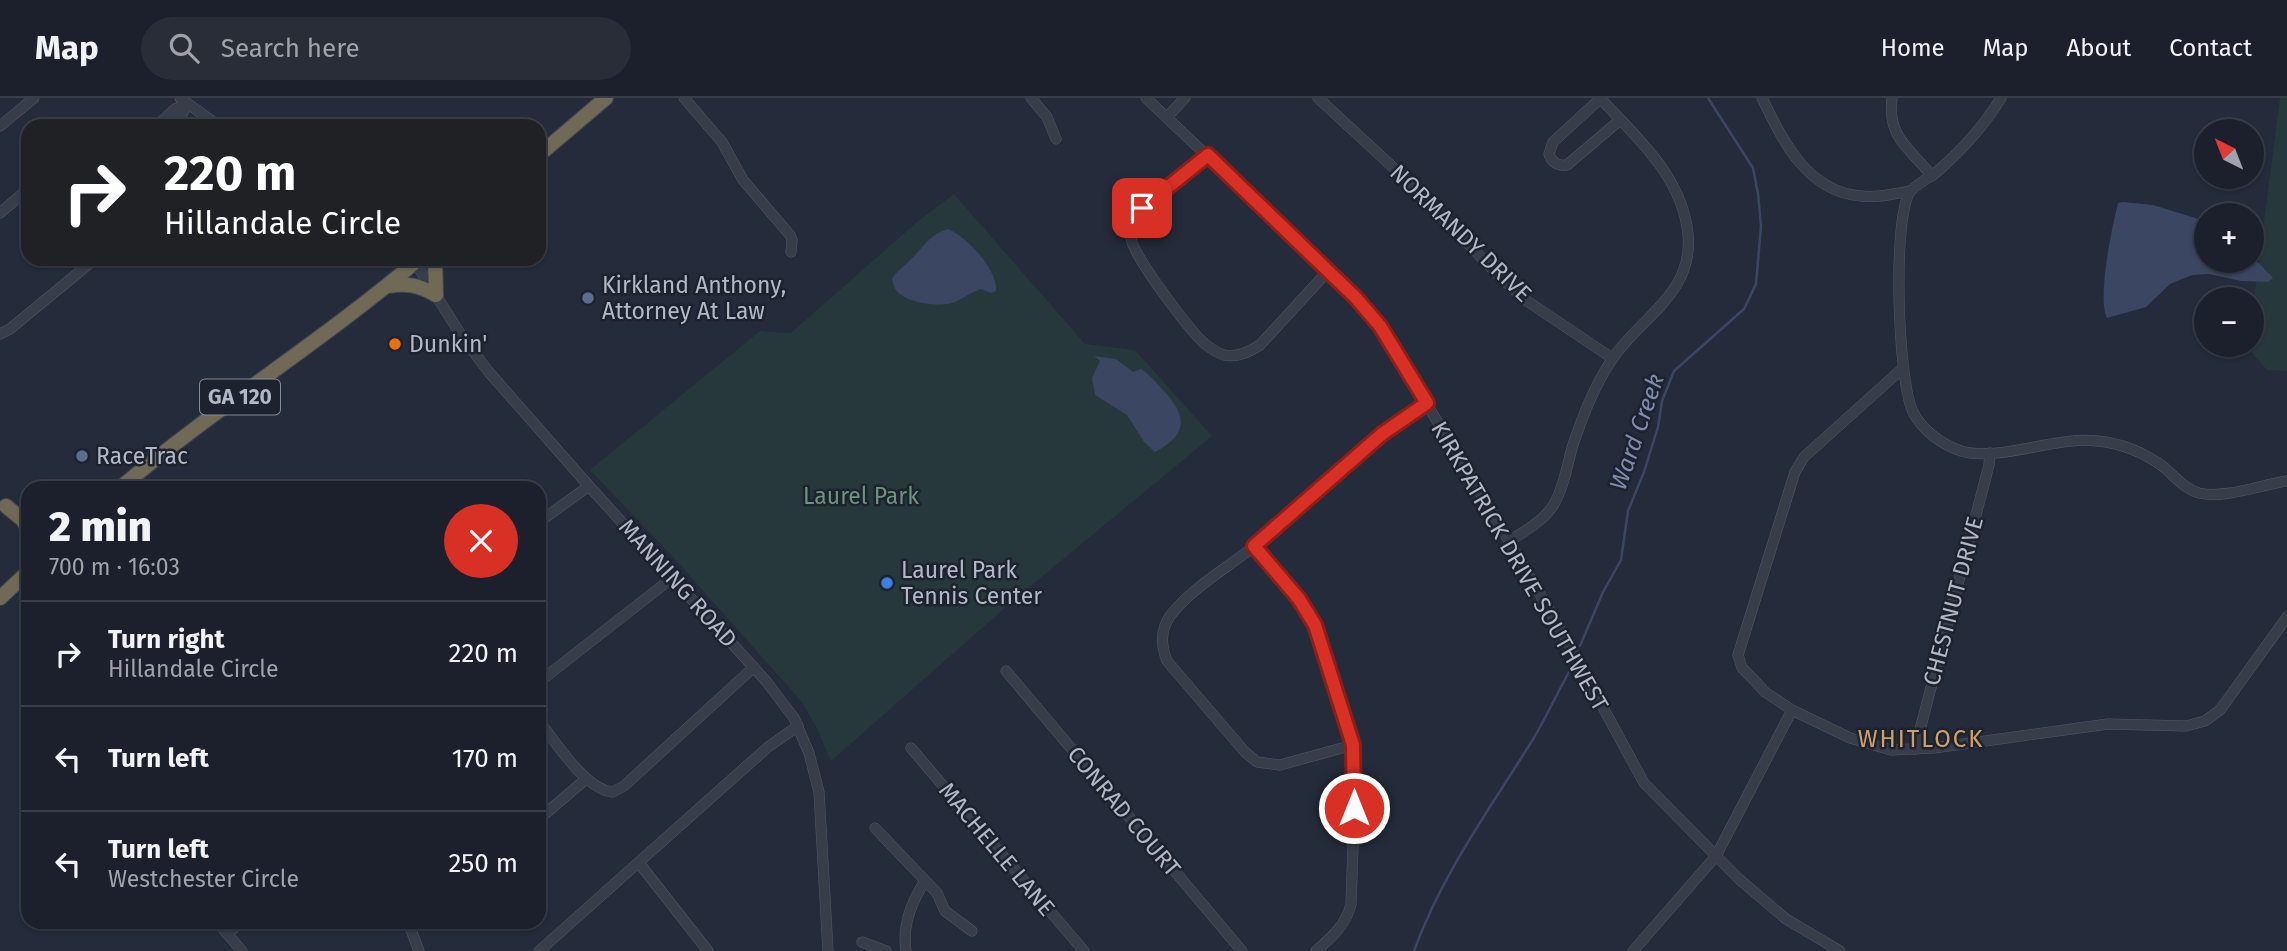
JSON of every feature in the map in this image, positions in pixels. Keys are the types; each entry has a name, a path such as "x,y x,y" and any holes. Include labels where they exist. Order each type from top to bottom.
{"highway":[{"path":"546,149 606,98"},
{"name":"GA 120","path":"129,481 387,286 409,266"},
{"path":"435,266 436,295"},
{"path":"387,286 421,286 436,295"},
{"path":"3,505 21,518"},
{"path":"0,598 21,578"}],"street":[{"path":"0,126 34,98"},
{"path":"684,98 722,142 743,180 790,235 791,252"},
{"path":"1031,98 1047,117 1056,139"},
{"name":"KIRKPATRICK DRIVE SOUTHWEST","path":"1146,98 1356,298 1380,326 1567,641 1644,783 1716,856 1786,919 1840,951"},
{"path":"1167,117 1185,98"},
{"name":"NORMANDY DRIVE","path":"1318,98 1410,183 1474,252 1524,299 1612,358"},
{"path":"1509,541 1532,526 1553,505 1589,399 1612,358 1669,298 1678,284 1689,251 1682,204 1668,175 1656,159 1600,98 1553,142 1549,154 1557,164 1567,165 1620,120"},
{"path":"1762,98 1779,133 1798,162 1815,178 1832,188 1860,197 1910,191 1932,176 1968,142 2001,98"},
{"path":"1892,98 1894,131 1932,176"},
{"path":"164,119 184,101"},
{"path":"178,119 181,116 184,101"},
{"path":"184,101 209,119"},
{"path":"1208,155 1142,208 1135,218 1131,237 1134,248 1148,270 1206,345 1224,355 1249,352 1260,345 1328,271"},
{"path":"1910,191 1899,247 1903,368 1908,401 1928,432 1941,442 1961,450 1990,453 2097,440 2136,450 2189,489 2201,494 2287,481"},
{"path":"0,213 21,196"},
{"path":"0,334 10,329 86,266"},
{"name":"MANNING ROAD","path":"419,266 483,365 788,708 809,753 818,792 828,951"},
{"path":"1903,368 1804,457 1795,472 1738,655 1742,668 1765,692 1792,710 1850,738 1891,750 2108,724 2186,726 2205,722 2220,710 2287,617"},
{"path":"1353,745 1280,765 1257,762 1245,752 1167,662 1162,649 1162,637 1170,617 1189,597 1254,546 1382,434 1427,403"},
{"name":"CHESTNUT DRIVE","path":"1915,749 1990,453"},
{"path":"546,517 589,486"},
{"path":"3,505 21,511"},
{"path":"1254,546 1299,599 1315,625 1353,745 1351,904 1348,918 1316,951"},
{"path":"546,677 672,578"},
{"path":"546,730 586,779 608,792 619,790 754,667"},
{"name":"CONRAD COURT","path":"1006,671 1241,951"},
{"path":"1633,951 1716,856 1792,710"},
{"path":"539,951 768,747 798,726"},
{"name":"MACHELLE LANE","path":"911,748 1084,951"},
{"path":"546,813 586,779"},
{"path":"875,828 937,893 945,911 972,931"},
{"path":"639,863 708,951"},
{"path":"906,951 905,936 911,906 925,881"},
{"path":"223,929 242,951"},
{"path":"227,934 233,929"},
{"path":"411,929 419,951"},
{"path":"863,942 886,951"}],"green space":[{"path":"2280,98 2287,98 2287,371 2267,370 2256,357 2264,357 2264,287 2256,287 2257,273 2264,273 2264,222"},
{"name":"Laurel Park","path":"954,194 1085,344 1135,350 1212,436 1015,599 831,761 817,728 801,701 674,558 590,470 760,331 791,333 917,222"}],"water":[{"path":"2118,203 2153,205 2194,218 2194,273 2264,273 2264,269 2273,278 2268,282 2241,281 2209,274 2192,275 2170,284 2146,307 2107,318 2104,308 2106,262"},
{"path":"948,229 964,239 987,264 996,291 991,293 981,289 949,304 924,303 907,298 896,290 892,279 931,238"},
{"path":"1094,356 1116,359 1133,372 1141,369 1152,378 1176,406 1180,415 1181,423 1175,438 1155,452 1144,442 1127,415 1095,395 1092,378 1100,361"}],"waterway":[{"name":"Ward Creek","path":"1580,646 1603,592 1621,560 1628,511 1644,472 1658,427 1662,401 1674,371 1744,309 1756,284 1761,226 1753,168 1708,98"},
{"name":"Ward Creek","path":"1414,951 1425,922 1453,867 1535,736 1570,670"}],"place":[{"name":"Kirkland Anthony, Attorney At Law","path":"588,298"},
{"name":"Dunkin'","path":"395,344"},
{"name":"RaceTrac","path":"82,456"},
{"name":"Laurel Park Tennis Center","path":"887,583"}],"district":[{"name":"WHITLOCK","path":"1921,739"}],"route":[{"path":"1142,208 1208,155 1356,298 1380,326 1427,403 1382,434 1254,546 1299,599 1321,640 1353,745 1354,808"}]}
